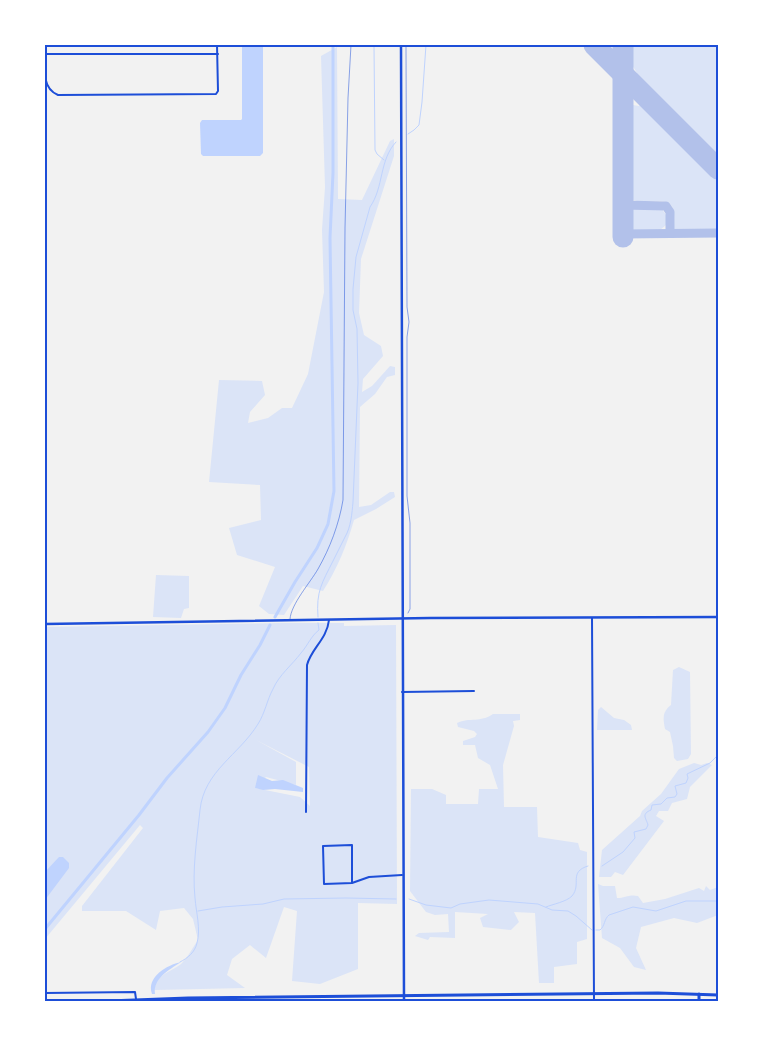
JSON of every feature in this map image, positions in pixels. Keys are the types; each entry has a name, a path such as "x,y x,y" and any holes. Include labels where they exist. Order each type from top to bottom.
{"highway":[{"path":"108,1001 594,993 718,995"},
{"path":"699,994 699,1001"}],"main road":[{"path":"400,45 404,1001"},
{"path":"45,624 718,617"}],"street":[{"path":"46,45 46,85 58,95 216,94 218,91 218,45"},
{"path":"46,54 218,54"},
{"path":"592,618 594,1001"},
{"path":"306,812 307,665 323,638 329,620"},
{"path":"402,692 474,691"},
{"path":"352,883 352,844 323,846 324,884 352,883 368,877 402,876"},
{"path":"45,992 135,992 136,1000"}],"lane":[{"path":"290,620 294,607 319,568 329,547 343,500 345,228 351,45"}],"path":[{"path":"406,45 406,308 409,322 407,337 407,496 410,531 410,609 408,612"}],"shaded area":[{"path":"628,45 718,45 718,159 634,75 637,73 629,60"},
{"path":"337,47 338,199 362,200 390,141 394,139 394,156 361,259 359,313 364,335 381,346 383,356 363,379 362,392 372,386 390,366 395,367 395,375 387,377 375,394 360,407 359,507 371,505 390,492 394,492 395,497 354,520 341,557 323,591 303,586 284,615 269,614 259,606 275,567 237,555 229,528 261,520 260,485 209,482 219,380 262,381 265,395 250,412 248,423 268,418 282,408 292,408 308,374 324,292 322,230 325,187 321,56"},
{"path":"642,103 718,179 718,230 674,230 674,214 670,204 660,201 634,200 629,197 628,110 633,105 639,106"},
{"path":"628,209 662,209 666,215 666,225 660,230 633,230 628,225"},
{"path":"156,575 189,576 189,608 184,609 181,618 153,617"},
{"path":"283,623 344,623 344,626 396,625 397,904 358,903 358,969 320,984 292,981 297,911 284,907 266,958 250,945 232,959 227,975 245,988 155,990 157,981 182,963 198,940 193,919 184,908 160,911 156,930 126,911 82,911 82,906 143,828 140,825 45,939 45,627","holes":["256,740 309,767 310,806 300,797 255,788 266,777 296,785 296,762"]},
{"path":"679,667 690,672 691,754 688,759 677,761 674,758 670,732 665,729 664,718 666,710 671,705 673,670"},
{"path":"601,707 614,718 624,720 631,725 632,730 597,730 598,710"},
{"path":"493,714 520,714 520,720 513,721 514,726 503,765 504,807 537,807 538,837 578,843 580,850 587,852 587,939 577,942 577,964 554,967 554,983 539,983 535,913 514,912 519,922 511,930 483,927 480,918 488,914 455,912 455,938 430,937 428,940 415,936 419,933 449,932 448,914 435,915 426,912 410,891 411,789 432,789 446,795 446,804 478,804 479,789 498,789 490,765 478,758 475,745 463,745 463,741 475,737 477,734 474,731 458,727 457,723 488,717"},
{"path":"694,763 712,765 690,787 687,799 672,803 668,811 659,811 656,816 664,821 623,875 615,872 611,877 599,877 602,850 661,794 679,769"},
{"path":"598,884 615,886 617,898 632,895 638,896 643,903 665,899 699,888 704,891 706,886 710,890 718,887 718,915 697,923 674,918 641,927 636,948 646,970 634,967 620,948 602,938"}],"water":[{"path":"242,45 263,45 263,153 260,156 203,156 201,154 200,123 202,120 242,119"},
{"path":"258,775 272,781 283,780 303,788 303,792 255,788"},
{"path":"59,857 63,857 69,863 69,868 45,900 45,872"},
{"path":"181,962 159,979 155,988 155,994 152,994 152,982 155,977 164,969"}],"waterway":[{"path":"275,617 317,548 328,524 334,491 330,238 333,173 333,45"},
{"path":"374,45 375,150 384,160"},
{"path":"408,134 419,125 426,45"},
{"path":"318,617 318,600 321,588 347,533 353,502 358,383 357,329 353,310 356,257 370,207 378,191 384,165 396,142"},
{"path":"180,962 193,952 198,938 194,876 196,843 203,796 215,774 258,724 276,684 319,630 318,623"},
{"path":"45,929 167,778 208,732 225,708 241,675 270,625"},
{"path":"602,866 623,852 635,838 634,832 646,829 648,825 645,815 651,810 652,805 661,804 667,798 675,797 677,794 675,786 686,783 687,774 710,763 718,755"},
{"path":"546,907 572,896 575,892 578,872 588,866"},
{"path":"198,911 263,904 284,899 396,899"},
{"path":"409,899 426,905 451,908 460,904 489,900 538,904 552,910 568,911 592,930"},
{"path":"596,930 602,928 609,915 633,907 656,911 686,901 718,901"}],"taxiway":[{"path":"623,205 666,206 670,212 670,233"},
{"path":"623,234 718,233"}],"runway":[{"path":"594,45 718,169"},
{"path":"623,45 623,237"}]}
